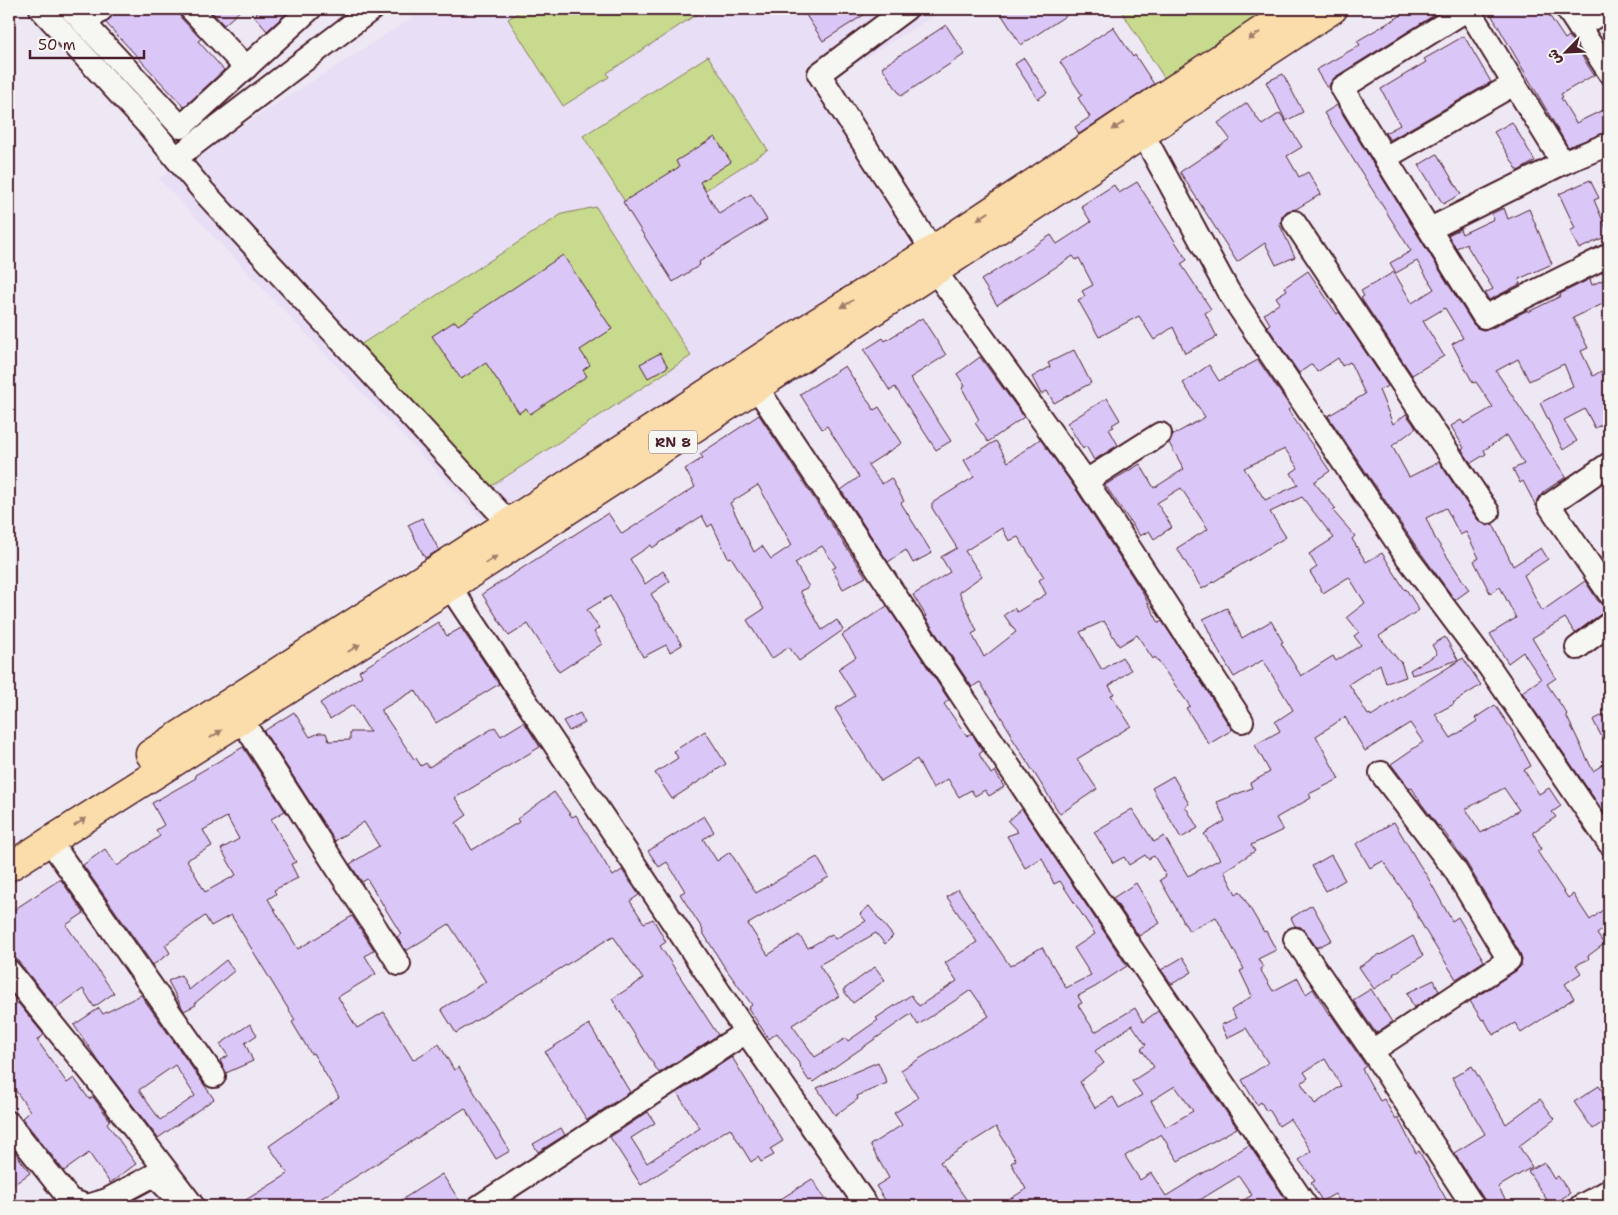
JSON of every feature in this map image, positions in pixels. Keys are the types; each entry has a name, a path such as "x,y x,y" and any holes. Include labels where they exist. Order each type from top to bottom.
{"main road":[{"name":"RN 8","path":"9,845 757,388 934,261 1294,9"},
{"name":"RN 8","path":"9,867 241,719 444,578 509,523 765,355 934,261 1143,134 1333,9"}],"street":[{"path":"41,9 149,126 205,193 509,523"},
{"path":"102,9 78,17 181,126 310,9"},
{"path":"190,9 246,68"},
{"path":"176,158 372,9"},
{"path":"906,9 819,74 934,261 1086,481 1242,721"},
{"path":"1563,163 1468,9 1342,88 1484,317 1609,255"},
{"path":"1607,9 1573,18 1609,72"},
{"path":"1384,158 1514,84"},
{"path":"1143,134 1228,290 1407,557 1490,668 1609,843"},
{"path":"1430,229 1563,163 1609,144"},
{"path":"1294,222 1488,512"},
{"path":"757,388 1070,858 1306,1206"},
{"path":"1086,481 1160,434"},
{"path":"1609,464 1548,505 1609,591"},
{"path":"444,578 746,1032 867,1206"},
{"path":"1577,648 1609,624"},
{"path":"241,719 399,964"},
{"path":"1372,1051 1509,960 1455,870 1380,773"},
{"path":"50,841 214,1076"},
{"path":"1295,939 1372,1051 1473,1206"},
{"path":"9,971 94,1076 193,1206"},
{"path":"480,1206 746,1032"},
{"path":"9,1123 69,1203 86,1206 107,1200 154,1174 166,1185 182,1206"},
{"path":"1585,1205 1609,1191"}],"shaded area":[{"path":"426,9 945,9 820,86 918,241 483,520 159,179"}],"green space":[{"path":"524,9 694,9 697,14 607,73 609,77 563,106 508,19"},
{"path":"1120,9 1294,9 1172,90"},
{"path":"708,56 768,150 643,230 583,136"},
{"path":"596,207 691,356 487,489 360,345 562,214"}],"building":[{"path":"117,9 178,9 181,18 201,39 198,41 224,70 184,107 106,23"},
{"path":"209,9 242,9 224,25"},
{"path":"262,9 291,9 267,31 254,16"},
{"path":"802,9 873,9 823,41"},
{"path":"998,9 1076,9 1021,45"},
{"path":"1412,9 1444,9 1335,77 1327,88 1316,70 1360,45 1357,41"},
{"path":"1488,9 1545,9 1565,39 1569,36 1594,75 1561,94 1563,97 1561,98 1576,123 1609,107 1609,131 1568,147"},
{"path":"946,25 965,54 901,96 882,67"},
{"path":"1113,27 1133,57 1135,55 1154,84 1079,134 1075,127 1090,117 1078,98 1082,95 1060,62"},
{"path":"1464,36 1491,82 1390,140 1385,133 1400,125 1381,89 1426,62 1424,59"},
{"path":"1024,58 1047,93 1038,99 1015,64"},
{"path":"1283,74 1303,112 1286,121 1266,82"},
{"path":"1247,103 1262,125 1280,113 1302,147 1287,156 1299,177 1308,172 1321,194 1296,209 1287,211 1282,216 1279,223 1295,257 1276,265 1265,243 1237,262 1180,172 1230,139 1218,123"},
{"path":"1337,105 1477,328 1483,330 1490,329 1561,296 1560,294 1590,279 1592,285 1609,277 1609,301 1573,318 1588,348 1581,351 1593,376 1601,371 1609,387 1609,421 1595,428 1585,409 1564,420 1577,441 1563,450 1540,403 1573,386 1564,364 1529,381 1518,359 1496,371 1566,477 1543,492 1537,499 1536,506 1523,481 1520,483 1513,469 1524,464 1507,435 1484,450 1486,454 1471,463 1462,450 1464,448 1451,426 1461,420 1464,424 1493,407 1476,382 1473,383 1452,344 1463,338 1445,308 1423,321 1444,356 1412,375 1361,298 1364,296 1361,291 1394,272 1412,303 1434,289 1417,261 1396,273 1390,263 1411,251 1324,113"},
{"path":"1512,122 1535,161 1518,171 1494,132"},
{"path":"715,137 731,162 700,182 719,214 751,194 767,220 699,262 700,265 673,282 623,202 679,167 676,161"},
{"path":"1437,154 1461,194 1443,204 1419,165"},
{"path":"1590,180 1599,198 1594,200 1609,235 1579,249 1570,231 1575,228 1559,194"},
{"path":"1137,182 1187,260 1181,264 1211,309 1205,313 1217,337 1185,353 1173,327 1154,340 1139,316 1099,337 1078,300 1085,296 1082,291 1093,285 1079,258 1076,260 1073,256 997,305 981,280 1051,235 1057,244 1091,222 1081,206 1114,185 1119,193"},
{"path":"1504,208 1508,219 1529,209 1552,264 1519,279 1520,284 1489,300 1485,293 1493,289 1466,244 1456,248 1448,235 1460,229 1462,234 1494,219 1491,214"},
{"path":"563,255 612,329 580,350 590,365 583,370 587,376 530,414 526,408 519,413 486,363 461,379 432,336 455,321 458,325"},
{"path":"1308,271 1337,314 1339,312 1388,386 1379,390 1393,424 1406,414 1416,428 1392,446 1409,477 1439,462 1477,519 1487,526 1493,524 1513,566 1541,548 1548,559 1524,575 1542,611 1585,581 1598,601 1603,605 1609,606 1609,611 1601,614 1575,633 1565,618 1532,638 1556,678 1547,684 1567,714 1593,771 1604,764 1609,772 1609,816 1607,817 1522,692 1541,679 1523,652 1508,663 1490,634 1516,618 1500,587 1490,593 1474,561 1479,558 1466,532 1460,535 1446,508 1426,518 1435,538 1469,590 1455,600 1328,416 1365,394 1350,362 1342,366 1338,358 1317,372 1312,364 1299,373 1267,326 1270,324 1264,314 1280,303 1276,297 1287,290 1285,287"},
{"path":"922,318 946,355 910,378 951,441 936,450 895,387 890,391 864,350 883,338 885,341"},
{"path":"1074,350 1091,383 1054,403 1047,391 1041,394 1032,377 1050,367 1048,363"},
{"path":"660,353 668,367 648,378 640,364"},
{"path":"980,357 1024,417 988,442 975,423 979,420 962,388 965,386 957,374"},
{"path":"1258,360 1291,408 1288,410 1330,471 1314,482 1336,509 1333,511 1355,536 1352,539 1366,562 1382,553 1419,610 1379,636 1401,662 1406,677 1386,683 1380,664 1349,684 1368,715 1370,714 1371,716 1463,658 1481,685 1454,704 1435,714 1451,738 1477,721 1475,718 1495,705 1512,730 1531,766 1524,770 1539,794 1549,788 1561,806 1552,812 1556,817 1533,832 1541,849 1537,851 1568,898 1573,894 1590,920 1609,905 1609,924 1597,934 1604,944 1588,956 1589,959 1576,965 1581,973 1565,984 1574,998 1521,1033 1515,1023 1493,1035 1484,1019 1482,1020 1470,1001 1516,971 1521,966 1522,959 1466,862 1421,803 1412,788 1410,789 1391,764 1423,742 1410,723 1365,751 1345,717 1316,736 1339,779 1309,794 1311,798 1276,818 1283,830 1251,845 1255,851 1224,871 1236,894 1240,891 1276,950 1258,959 1263,967 1260,969 1273,991 1298,978 1306,994 1313,989 1366,1066 1362,1069 1380,1101 1384,1099 1396,1120 1398,1118 1416,1153 1419,1151 1450,1206 1342,1206 1335,1194 1322,1201 1311,1183 1315,1181 1299,1160 1311,1151 1290,1119 1279,1126 1269,1109 1266,1111 1261,1102 1257,1105 1242,1080 1268,1063 1246,1028 1227,1038 1221,1025 1236,1018 1231,1010 1252,996 1240,971 1244,969 1216,917 1189,931 1160,880 1166,876 1154,856 1148,859 1145,855 1129,865 1124,857 1113,863 1094,832 1132,809 1154,842 1164,836 1188,876 1220,859 1204,834 1225,821 1217,802 1252,788 1250,783 1270,772 1255,745 1280,731 1275,722 1293,710 1263,660 1234,677 1203,619 1227,608 1242,638 1271,621 1283,642 1281,643 1301,676 1333,656 1336,661 1361,645 1354,636 1359,632 1347,617 1365,603 1349,577 1323,593 1310,572 1317,567 1309,554 1334,538 1302,497 1270,512 1286,537 1202,589 1177,548 1208,529 1181,488 1157,503 1172,527 1154,539 1149,531 1140,536 1105,485 1140,464 1154,488 1184,469 1169,443 1173,435 1205,417 1183,383 1209,365 1219,381","holes":["1285,449 1298,468 1291,473 1298,485 1265,500 1244,468","1504,788 1519,810 1481,833 1466,809","1325,1059 1341,1086 1315,1104 1301,1083 1308,1078 1304,1072"]},
{"path":"845,366 874,410 879,407 902,443 868,465 882,484 891,478 904,501 901,503 932,553 913,563 906,550 888,562 841,490 859,477 827,426 822,429 800,394"},
{"path":"1107,398 1120,420 1112,425 1114,427 1109,429 1118,445 1094,460 1086,446 1083,449 1067,423"},
{"path":"759,415 866,577 843,589 832,569 836,567 822,546 795,563 809,587 800,591 822,630 837,620 843,630 799,661 789,647 771,659 747,620 764,609 731,557 728,558 712,524 708,527 702,516 652,548 651,545 630,559 645,584 663,571 670,581 651,594 682,645 670,652 666,645 643,657 610,596 587,610 599,628 594,632 602,644 559,672 528,624 509,636 482,594 608,513 622,534 695,487 685,469 703,458 700,454","holes":["758,485 792,545 771,559 762,546 754,552 730,503"]},
{"path":"1040,439 1075,488 1141,590 1159,623 1162,621 1232,730 1209,744 1186,708 1190,706 1155,657 1153,659 1137,635 1119,646 1104,621 1080,632 1102,670 1122,657 1131,670 1109,686 1114,694 1111,695 1131,726 1077,759 1097,789 1060,814 980,682 972,687 925,617 913,595 950,572 941,557 957,548 932,508 932,503 974,477 964,460 996,441 1008,462","holes":["1002,528 1009,541 1018,537 1044,577 1039,580 1046,594 1017,612 1014,608 1004,615 1016,632 984,657 972,634 977,631 959,592 982,576 965,551"]},
{"path":"422,518 439,550 425,558 408,525"},
{"path":"887,606 949,700 944,704 967,736 971,733 983,751 979,754 991,774 995,771 1004,787 989,796 985,790 975,796 971,790 959,797 948,779 933,788 917,759 881,781 835,709 855,696 838,669 856,657 842,635"},
{"path":"438,622 447,636 461,628 499,684 436,723 415,690 381,710 414,759 416,758 421,766 426,763 429,767 495,727 501,736 524,722 540,747 455,798 467,815 456,823 472,850 519,822 517,819 554,792 572,817 576,815 613,876 622,870 639,895 630,901 644,923 653,919 666,942 660,946 718,1035 659,1073 612,999 643,979 613,936 456,1033 441,1009 486,982 449,924 406,951 397,937 401,934 367,879 362,882 350,864 379,846 364,822 335,841 264,731 294,712 310,737 319,733 326,733 329,741 350,740 350,732 370,732 353,705 330,719 320,703 362,676 359,671"},
{"path":"1445,637 1458,660 1412,675 1410,670 1437,654 1432,645"},
{"path":"1609,712 1609,751 1593,720"},
{"path":"580,713 585,723 569,731 563,721"},
{"path":"705,731 726,764 672,799 655,773 678,758 674,751"},
{"path":"243,747 285,811 271,819 296,862 291,864 298,878 274,890 276,894 268,899 298,949 352,916 374,950 365,956 376,974 338,997 357,1028 384,1012 413,1060 439,1044 454,1070 459,1067 510,1151 496,1159 465,1108 309,1206 236,1206 288,1174 269,1146 339,1097 292,1022 295,1020 231,915 211,926 205,916 165,945 170,953 153,965 83,865 105,849 117,866 160,836 156,830 164,825 152,803 196,778 195,775","holes":["227,817 239,839 221,849 236,875 205,892 187,860 212,846 203,830"]},
{"path":"1173,776 1189,804 1185,806 1198,828 1181,838 1152,788"},
{"path":"1022,809 1127,966 1078,996 1082,1003 1078,1005 1095,1032 1135,1008 1143,1022 1158,1011 1237,1128 1178,1161 1161,1134 1125,1156 1140,1180 1151,1173 1166,1196 1249,1145 1290,1206 1234,1206 1252,1195 1239,1176 1190,1206 999,1206 1026,1189 1011,1163 1016,1160 996,1127 940,1162 971,1206 889,1206 876,1186 889,1178 870,1145 902,1125 894,1113 918,1098 901,1070 989,1016 971,990 918,1025 911,1014 813,1082 809,1081 801,1066 777,1033 769,1039 748,1008 752,1005 723,965 680,894 685,891 667,862 659,867 648,851 704,816 714,832 703,839 717,861 730,852 756,893 817,857 829,877 748,924 768,955 799,935 808,948 832,934 835,939 866,921 860,914 869,906 893,936 885,944 876,933 819,965 839,996 792,1025 815,1057 846,1038 848,1041 878,1020 876,1018 911,995 919,1006 957,981 945,963 977,942 947,897 958,889 1010,966 1042,947 1066,988 1091,975 1074,948 1095,934 1060,881 1054,884 1042,858 1025,868 1007,836 1018,832 1008,821","holes":["1132,1025 1146,1045 1141,1049 1154,1067 1132,1081 1142,1095 1119,1108 1113,1097 1095,1108 1080,1082 1104,1063 1095,1051","1175,1086 1193,1111 1166,1127 1151,1101"]},
{"path":"1394,822 1452,921 1458,917 1484,961 1456,979 1425,930 1408,898 1383,861 1370,868 1356,844"},
{"path":"1331,855 1345,880 1326,891 1312,866"},
{"path":"61,880 84,913 66,925 114,993 94,1007 83,989 56,1008 9,950 9,913"},
{"path":"1136,883 1160,923 1139,936 1113,898"},
{"path":"1312,905 1332,940 1317,948 1301,927 1295,926 1291,918"},
{"path":"1413,936 1423,956 1393,974 1394,976 1374,989 1359,967"},
{"path":"1183,957 1192,972 1172,984 1161,970"},
{"path":"226,960 234,971 195,1003 196,1005 184,1011 168,981 181,975 189,990"},
{"path":"875,967 885,980 853,1003 843,990"},
{"path":"1434,980 1439,991 1414,1008 1407,993"},
{"path":"1371,989 1392,1022 1376,1033 1353,1000"},
{"path":"141,995 214,1099 158,1138 97,1059 74,1025 99,1008 103,1014","holes":["175,1065 195,1096 160,1120 139,1090"]},
{"path":"18,1003 44,1035 37,1040 67,1083 74,1078 89,1099 93,1097 110,1120 107,1123 136,1164 110,1183 89,1153 64,1171 22,1118 30,1111 9,1081 9,1009"},
{"path":"250,1024 257,1035 245,1043 253,1061 226,1073 220,1060 228,1056 220,1044"},
{"path":"589,1024 630,1092 587,1120 545,1052"},
{"path":"732,1057 783,1141 770,1149 774,1155 761,1162 758,1157 751,1162 730,1128 641,1185 610,1137 648,1112 655,1123 631,1138 647,1163 700,1128 677,1093"},
{"path":"878,1062 887,1083 857,1096 858,1099 835,1115 817,1088"},
{"path":"1472,1066 1506,1124 1540,1099 1555,1119 1519,1146 1532,1167 1498,1187 1509,1206 1486,1206 1484,1199 1454,1153 1485,1134 1452,1078"},
{"path":"1599,1086 1609,1101 1609,1118 1593,1129 1574,1102"},
{"path":"561,1128 565,1135 538,1152 533,1144"},
{"path":"9,1144 30,1173 9,1188"},
{"path":"1544,1162 1554,1179 1558,1176 1570,1193 1551,1206 1528,1171"},
{"path":"442,1174 463,1206 392,1206"},
{"path":"812,1179 830,1206 770,1206"}]}
